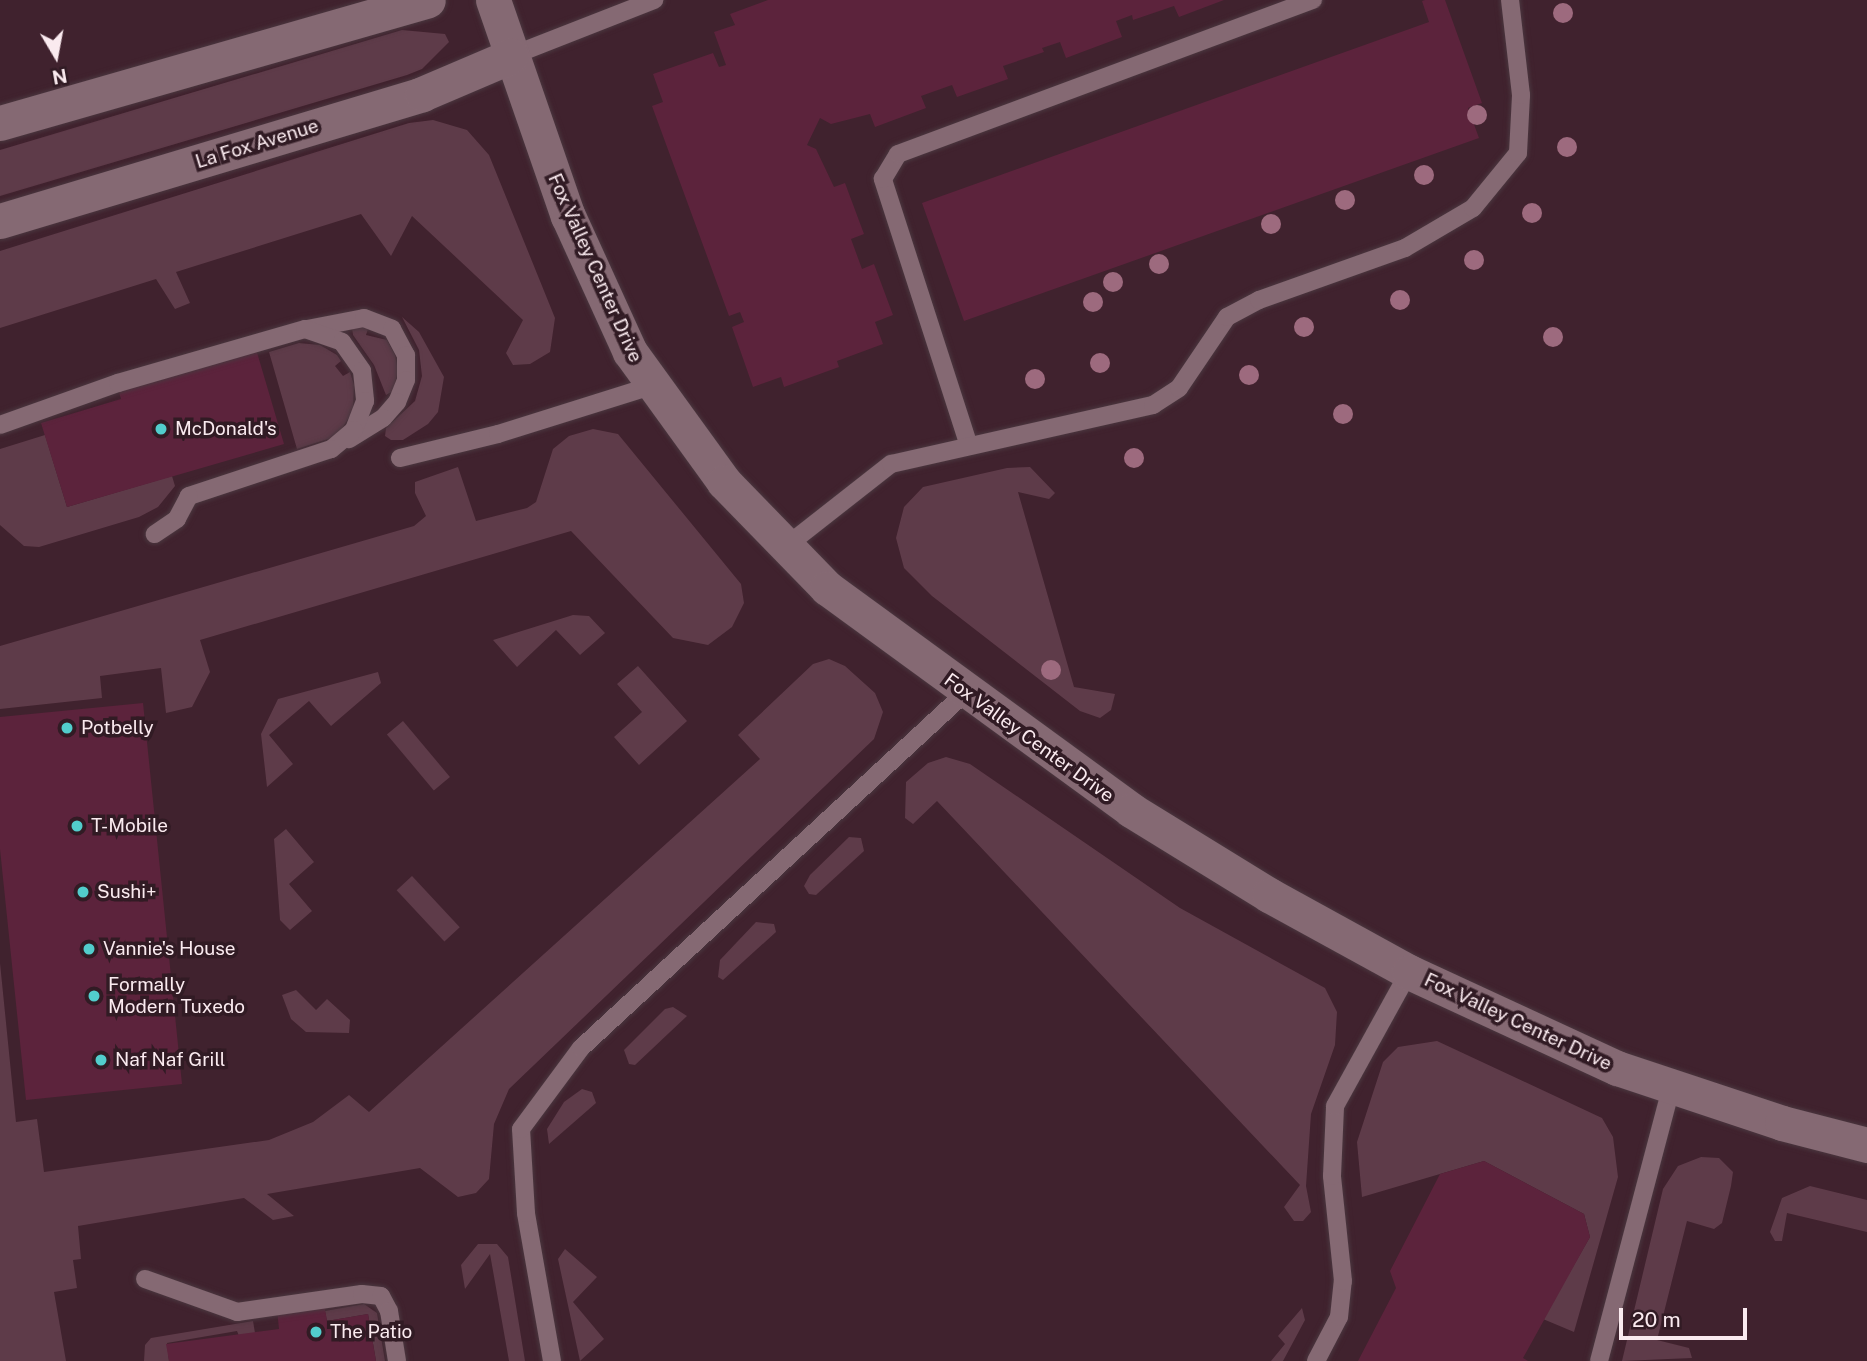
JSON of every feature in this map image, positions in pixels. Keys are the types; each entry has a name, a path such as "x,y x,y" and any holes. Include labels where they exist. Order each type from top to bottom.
{"street":[{"path":"0,123 428,0"},
{"name":"Fox Valley Center Drive","path":"493,0 568,216 630,352 651,386 724,482 827,588 965,693 1131,810 1269,895 1409,972 1671,1088 1867,1144"},
{"name":"La Fox Avenue","path":"0,221 422,94 511,56"}],"lane":[{"path":"511,56 654,0"},
{"path":"969,446 883,179 898,154 1313,0"},
{"path":"785,547 891,464 1153,405 1179,388 1227,317 1259,300 1405,248 1473,208 1518,153 1521,95 1510,0"},
{"path":"0,425 118,383 305,329 364,318 391,329 407,355 406,380 397,402 383,418 331,449 189,496 177,519 155,534"},
{"path":"305,329 342,342 362,371 365,401 358,421 354,430 331,449"},
{"path":"400,458 498,434 651,386"},
{"path":"552,1361 526,1213 521,1129 581,1048 965,693"},
{"path":"1316,1361 1339,1317 1343,1281 1332,1176 1335,1106 1409,972"},
{"path":"1599,1361 1671,1088"},
{"path":"145,1279 237,1312 362,1294 381,1296 389,1311 397,1361"}],"shaded area":[{"path":"0,0 1867,0 1867,1361 0,1361"},
{"path":"402,30 445,34 449,42 422,69 407,75 0,196 0,150"},
{"path":"433,120 467,130 489,155 555,318 550,352 530,364 513,365 506,353 523,320 412,216 391,256 361,214 176,272 190,303 175,309 156,279 0,328 0,251 409,123"},
{"path":"402,317 419,332 444,377 438,412 428,424 403,440 391,440 385,436 386,428 415,401 422,376 419,350"},
{"path":"357,326 368,329 366,335 387,340 395,355 398,371 393,391 386,395 374,365 353,335 352,328"},
{"path":"299,343 320,345 337,355 341,361 335,366 343,376 350,372 354,385 353,411 341,430 331,438 297,449 269,352"},
{"path":"593,429 618,434 741,584 744,603 732,627 708,645 673,638 571,531 200,640 210,672 192,707 166,713 161,668 100,676 102,698 0,709 0,646 414,526 426,516 415,493 415,482 458,467 476,521 527,508 536,502 553,449 569,436"},
{"path":"45,435 67,507 172,476 175,486 158,507 139,517 39,547 24,546 0,525 0,449"},
{"path":"1030,467 1055,493 1049,499 1018,492 1074,687 1115,694 1111,710 1100,718 1080,711 932,596 904,568 896,538 904,507 923,487 1007,468"},
{"path":"573,615 589,616 605,633 580,655 556,630 517,667 493,640"},
{"path":"829,659 845,666 875,693 883,712 874,739 509,1089 494,1124 489,1179 476,1193 458,1197 420,1168 267,1194 294,1216 273,1220 244,1198 78,1226 81,1259 73,1260 77,1288 54,1292 66,1361 0,1361 0,963 16,1122 37,1119 44,1172 269,1140 313,1122 349,1095 369,1112 760,759 738,735 813,664"},
{"path":"638,666 687,721 639,765 614,737 642,712 617,684"},
{"path":"378,672 381,683 331,726 309,701 269,735 293,764 267,787 261,734 278,699"},
{"path":"403,721 450,777 434,790 387,734"},
{"path":"946,757 970,764 1180,908 1325,988 1337,1012 1335,1045 1311,1114 1306,1186 1311,1212 1303,1221 1294,1221 1284,1207 1300,1185 937,801 913,824 905,818 906,782 928,763"},
{"path":"286,829 314,862 289,884 312,911 290,930 280,920 274,839"},
{"path":"849,837 861,838 864,851 816,895 809,894 804,886 810,875"},
{"path":"412,876 460,927 444,942 397,890"},
{"path":"756,922 774,924 776,932 723,980 718,977 720,960"},
{"path":"296,990 316,1010 327,999 350,1020 349,1033 306,1032 291,1019 282,995"},
{"path":"673,1007 687,1016 635,1065 629,1064 624,1050 665,1009"},
{"path":"1437,1041 1602,1118 1613,1137 1618,1177 1574,1332 1543,1319 1590,1237 1584,1214 1484,1161 1362,1197 1357,1142 1383,1062 1398,1047"},
{"path":"582,1089 592,1092 596,1103 549,1144 547,1129 564,1102"},
{"path":"1701,1157 1719,1158 1733,1172 1731,1186 1722,1223 1714,1229 1687,1221 1657,1340 1689,1348 1692,1358 1622,1361 1663,1189 1678,1166"},
{"path":"1810,1186 1867,1200 1867,1232 1787,1213 1782,1241 1775,1241 1770,1232 1782,1198"},
{"path":"478,1244 497,1244 508,1257 525,1361 509,1361 490,1254 465,1289 461,1265"},
{"path":"565,1249 597,1277 573,1302 604,1339 580,1361 558,1259"},
{"path":"364,1304 377,1313 385,1361 376,1361 368,1314 327,1321 325,1311"},
{"path":"1302,1308 1305,1320 1283,1361 1271,1361 1285,1344 1278,1336"},
{"path":"253,1321 255,1333 239,1336 237,1331 167,1343 169,1361 144,1361 145,1345 151,1338"}],"building":[{"path":"768,0 1224,0 1179,17 1174,6 1133,20 1132,15 1116,21 1122,37 1066,58 1060,42 1042,48 1044,52 1003,66 1008,79 957,97 952,85 921,96 926,108 875,127 870,114 831,124 820,118 807,145 816,149 834,187 845,183 864,234 851,239 862,269 874,264 893,315 875,322 883,344 837,361 839,367 784,387 781,377 753,387 732,327 744,322 740,312 729,316 652,106 663,102 653,74 713,53 719,67 726,65 714,32 735,25 730,14"},
{"path":"1445,0 1482,103 1468,108 1479,138 964,321 922,203 1429,22 1422,1"},
{"name":"McDonald's","path":"256,349 284,444 67,507 41,423 121,399 118,389"},
{"path":"143,703 182,1084 26,1100 0,849 0,717"},
{"path":"1484,1161 1584,1214 1590,1237 1523,1358 1528,1361 1358,1361 1396,1288 1390,1271 1440,1174"},
{"name":"The Patio","path":"324,1303 327,1321 368,1314 376,1361 169,1361 166,1344 279,1329 277,1310"}],"place":[{"name":"McDonald's","path":"161,429"},
{"name":"Potbelly","path":"67,728"},
{"name":"T-Mobile","path":"77,826"},
{"name":"Sushi+","path":"83,892"},
{"name":"Vannie's House","path":"89,949"},
{"name":"Formally Modern Tuxedo","path":"94,996"},
{"name":"Naf Naf Grill","path":"101,1060"},
{"name":"The Patio","path":"316,1332"}]}
